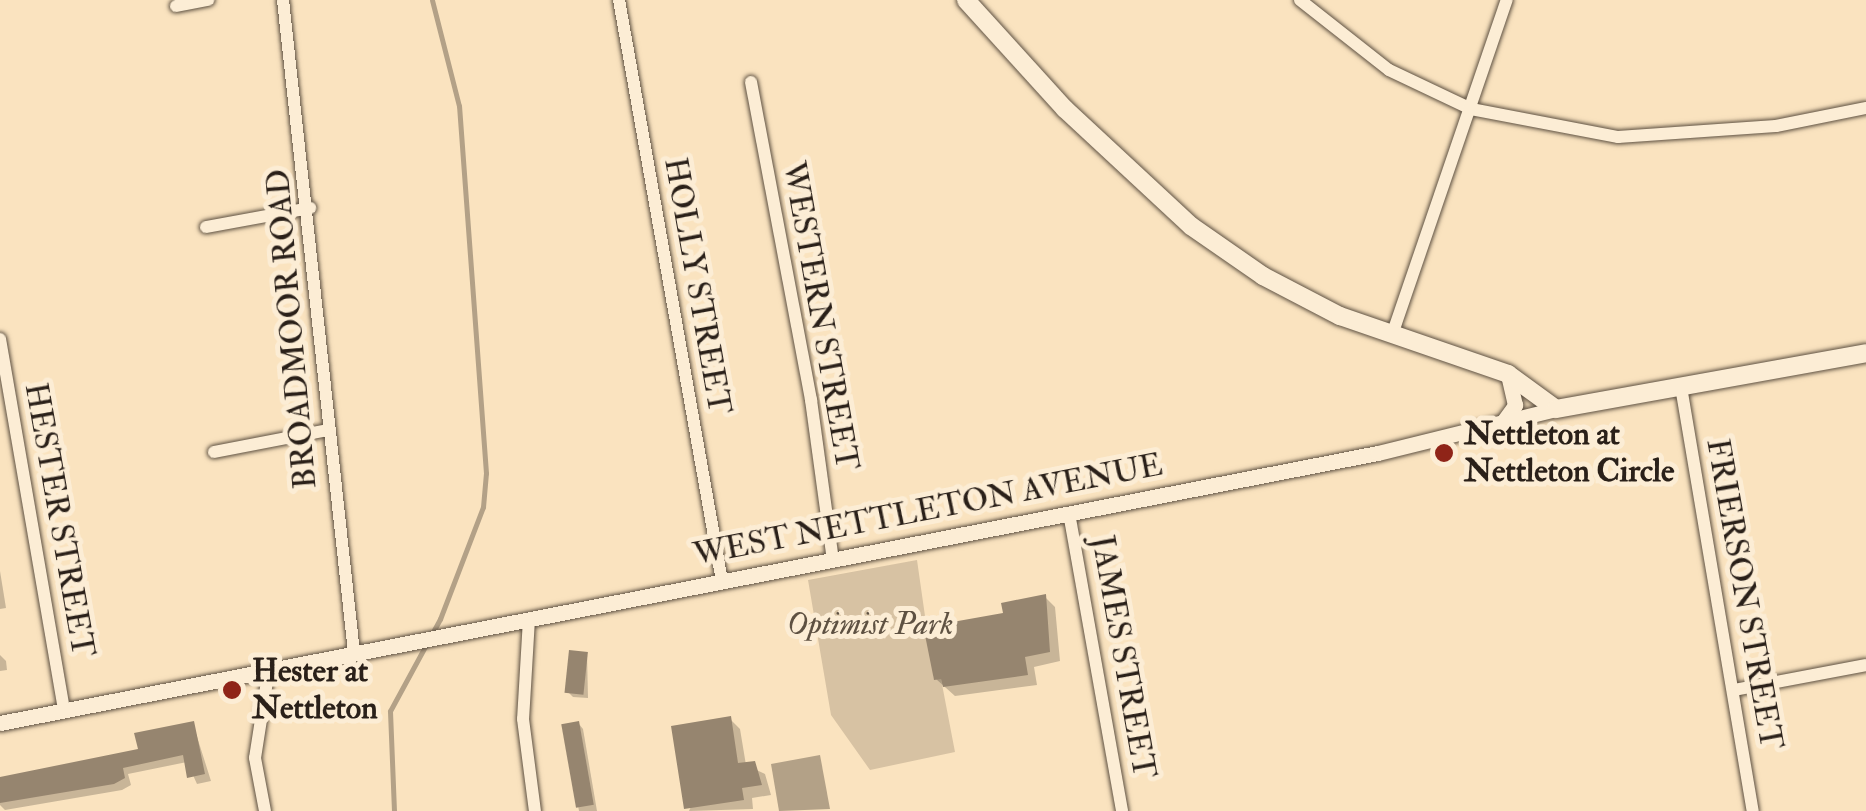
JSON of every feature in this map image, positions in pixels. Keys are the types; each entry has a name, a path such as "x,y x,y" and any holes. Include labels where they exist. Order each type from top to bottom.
{"main road":[{"path":"966,0 1065,108 1191,226 1263,276 1392,335 1508,374 1556,410"},
{"name":"WEST NETTLETON AVENUE","path":"1556,410 1866,353"}],"street":[{"path":"176,6 208,0"},
{"name":"BROADMOOR ROAD","path":"283,0 310,208 328,430 354,652"},
{"name":"HOLLY STREET","path":"618,0 722,581"},
{"path":"1300,0 1389,70 1472,109 1618,138 1776,126 1866,108"},
{"path":"1392,335 1507,0"},
{"name":"WESTERN STREET","path":"750,82 811,400 832,560"},
{"path":"206,227 310,208"},
{"name":"HESTER STREET","path":"0,339 64,710"},
{"path":"1500,426 1515,405 1508,374"},
{"name":"FRIERSON STREET","path":"1681,387 1754,811"},
{"name":"WEST NETTLETON AVENUE","path":"0,723 1069,513 1500,426 1556,410"},
{"path":"214,452 328,430"},
{"name":"JAMES STREET","path":"1069,513 1122,811"},
{"path":"529,619 523,719 535,811"},
{"path":"1734,690 1866,664"},
{"path":"264,811 255,758 269,669"}],"green space":[{"name":"Optimist Park","path":"917,560 934,679 941,679 955,752 870,770 831,715 808,580"}],"shaded area":[{"path":"820,755 830,809 779,811 771,764"}],"building":[{"path":"1046,594 1050,652 1025,657 1028,675 943,687 941,679 934,680 925,635 932,634 930,626 1003,613 1001,603"},
{"path":"569,650 588,652 583,695 565,693"},
{"path":"731,716 738,763 755,761 762,785 742,788 744,800 684,809 671,726"},
{"path":"194,721 205,774 187,778 183,755 123,768 125,778 114,784 0,803 0,777 138,749 134,733"},
{"path":"579,721 594,805 576,808 561,724"}],"waterway":[{"path":"394,811 390,711 440,619 483,507 486,473 459,106 432,0"}],"place":[{"name":"Nettleton at Nettleton Circle","path":"1444,453"},
{"name":"Hester at Nettleton","path":"232,690"}]}
